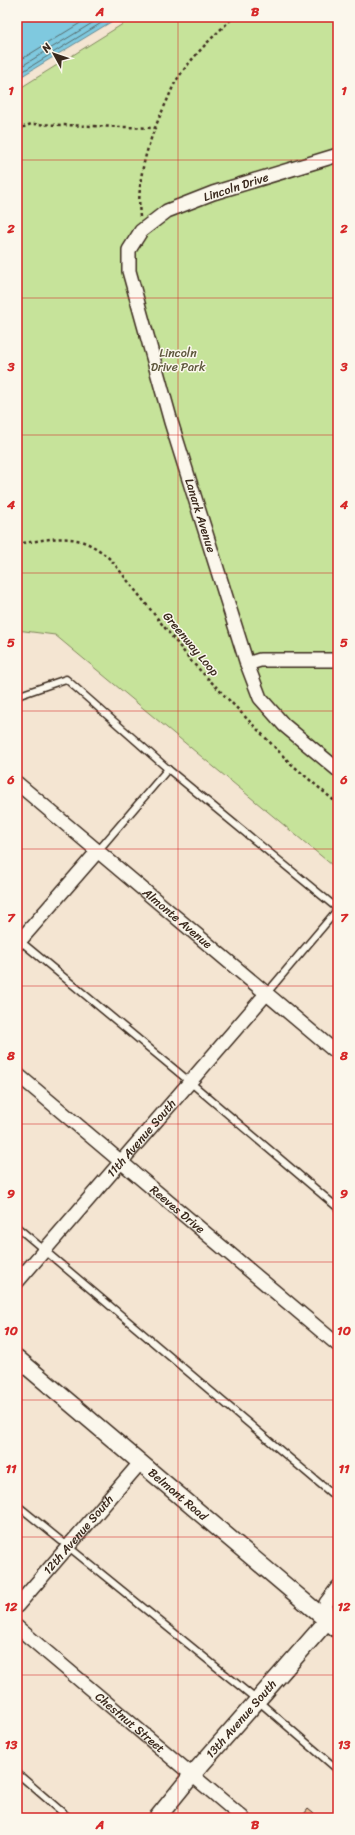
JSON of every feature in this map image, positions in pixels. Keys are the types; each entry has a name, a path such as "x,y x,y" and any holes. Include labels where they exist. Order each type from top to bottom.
{"street":[{"name":"Lincoln Drive","path":"141,232 167,211 213,193 338,155"},
{"name":"Lanark Avenue","path":"141,232 129,250 129,271 171,422 247,664 260,698 284,725 338,770"},
{"path":"247,664 260,660 338,660"},
{"name":"Almonte Avenue","path":"17,783 338,1054"},
{"path":"18,941 97,852"},
{"name":"11th Avenue South","path":"17,1282 266,994"},
{"name":"Reeves Drive","path":"17,1074 338,1345"},
{"name":"Belmont Road","path":"17,1358 332,1626"},
{"name":"12th Avenue South","path":"17,1606 140,1463"},
{"path":"332,1626 326,1603 338,1587"},
{"name":"13th Avenue South","path":"157,1818 257,1700 332,1626"},
{"name":"Chestnut Street","path":"17,1627 243,1818"}],"lane":[{"path":"17,696 66,680 168,768 338,909 266,994"},
{"path":"97,852 168,768"},
{"path":"18,941 190,1082 338,1208"},
{"path":"17,1227 338,1499"},
{"path":"17,1505 67,1548 257,1700 338,1770"},
{"path":"17,1773 69,1818"}],"path":[{"path":"141,232 138,200 143,167 154,128 178,78 215,34 234,17"},
{"path":"17,130 31,124 154,128"},
{"name":"Greenway Loop","path":"17,544 61,537 80,540 100,549 112,561 192,662 290,763 338,804"}],"green space":[{"name":"Lincoln Drive Park","path":"134,17 338,17 338,870 55,635 17,630 17,90"}],"water":[{"path":"17,17 119,17 17,79"}],"building":[{"path":"308,1809 319,1818 301,1818"},
{"path":"328,1813 333,1818 324,1818"}]}
